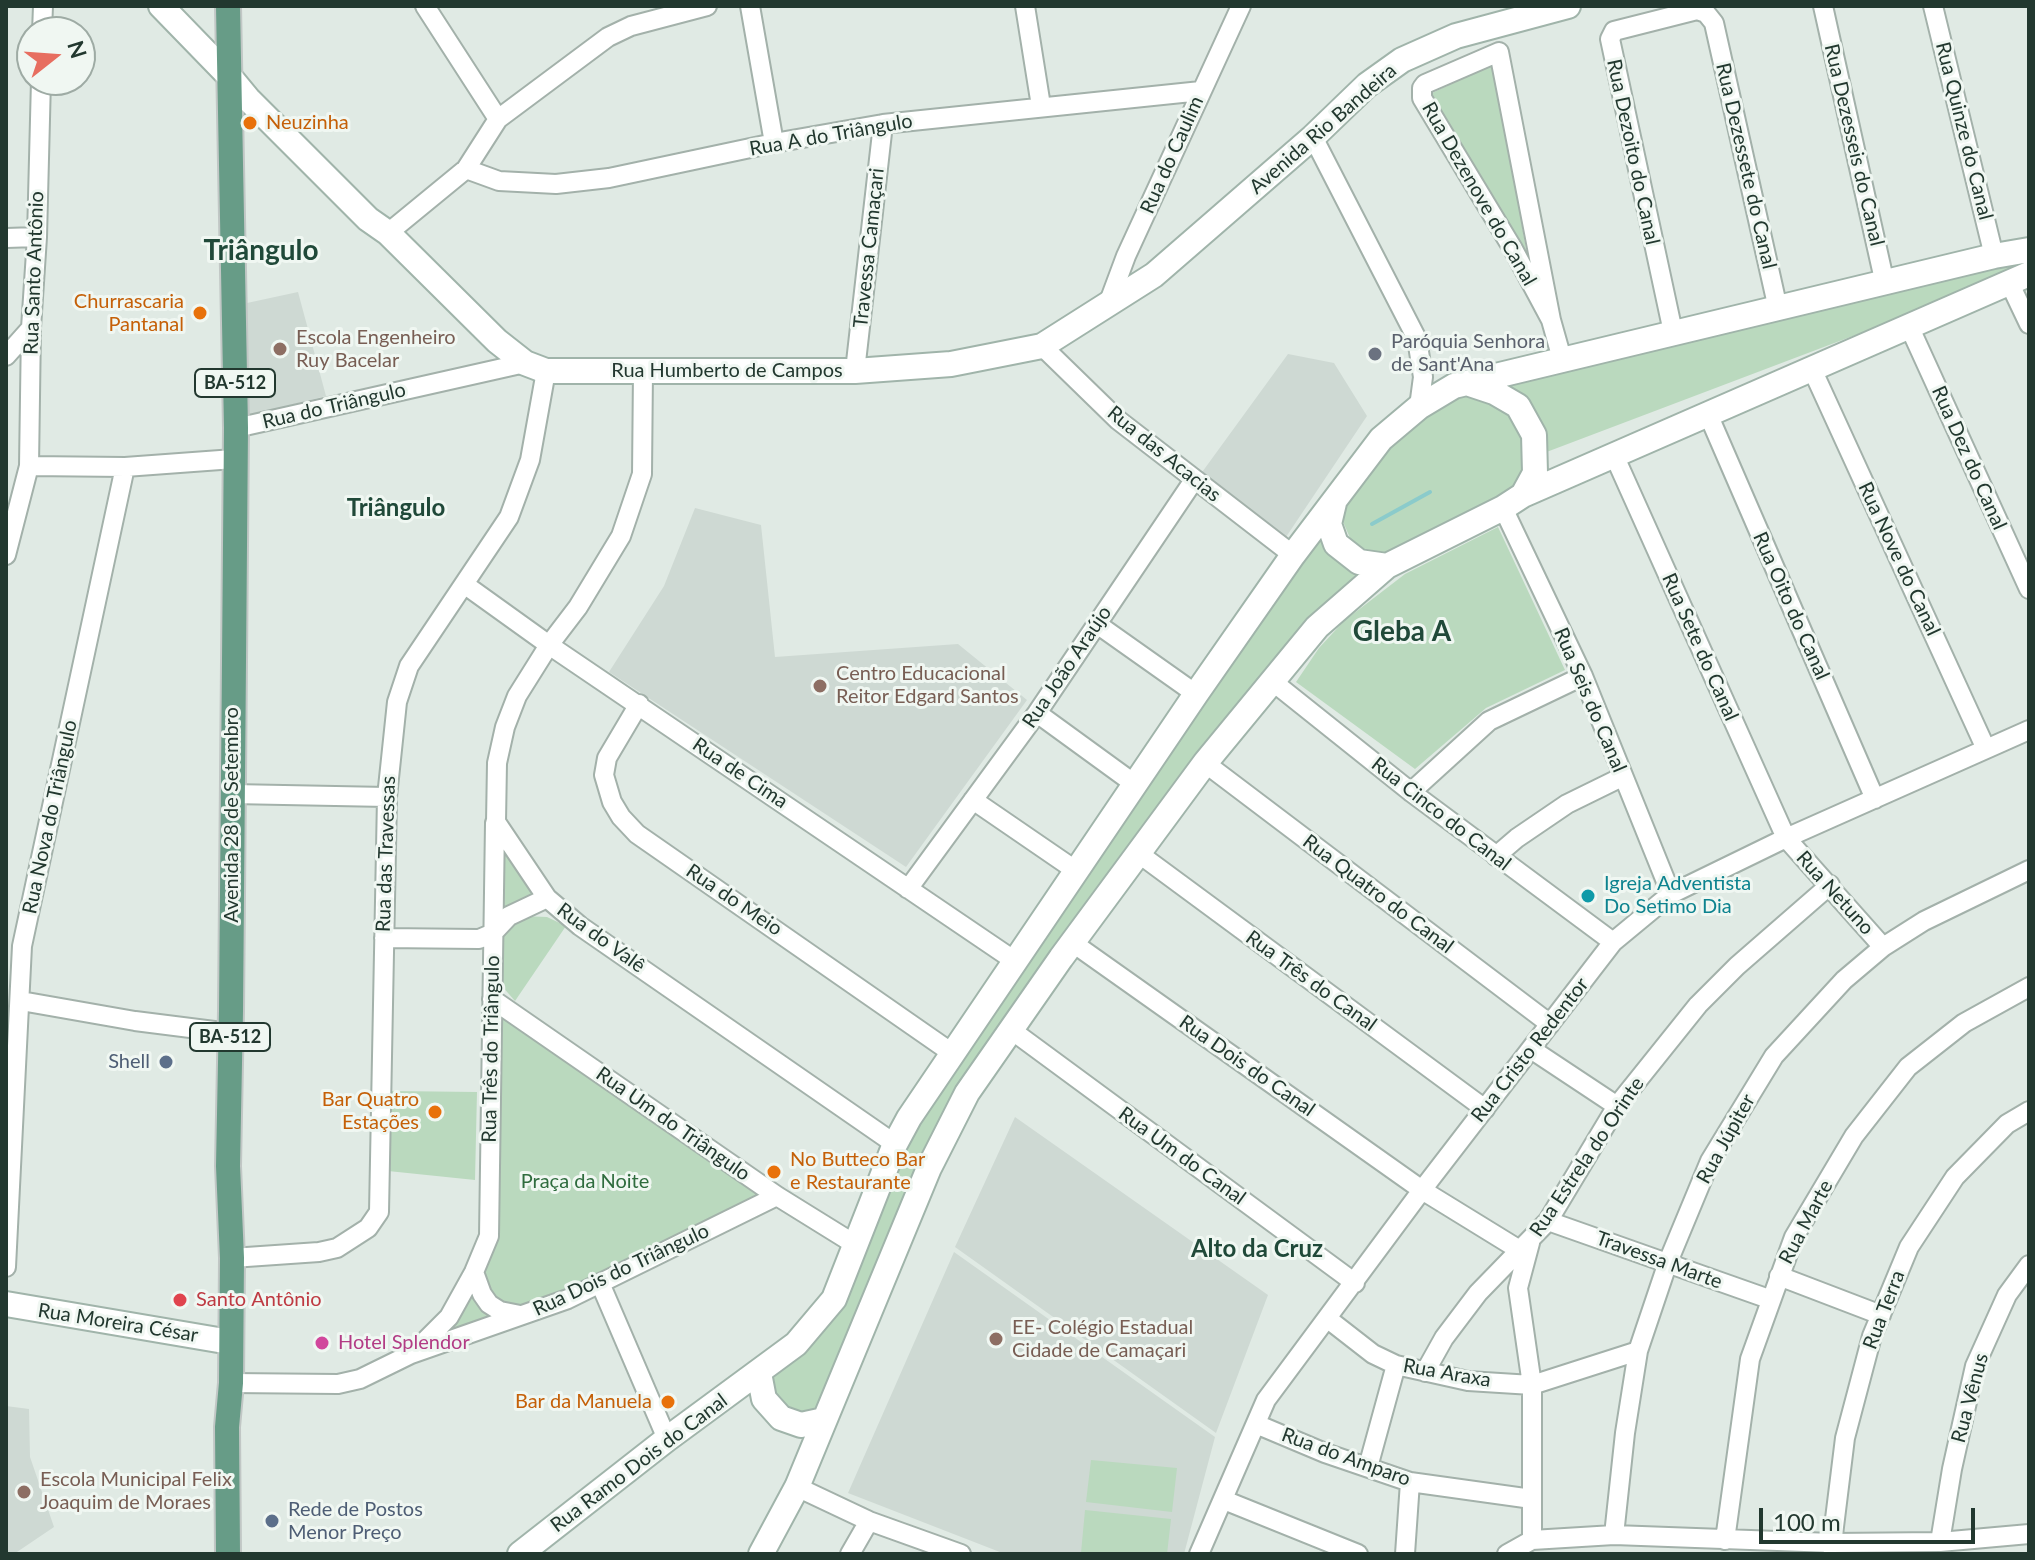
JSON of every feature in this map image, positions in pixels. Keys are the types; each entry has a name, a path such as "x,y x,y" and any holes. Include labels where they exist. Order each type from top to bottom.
{"main road":[{"name":"BA-512","path":"228,6 229,76"},
{"name":"Avenida 28 de Setembro","path":"228,1554 227,1427 231,1383 232,1258 228,1166 236,428 229,76"}],"street":[{"path":"161,6 357,208 388,233 497,341 535,367"},
{"path":"425,6 498,119"},
{"path":"388,233 466,169 498,119 619,31 707,6"},
{"path":"750,6 774,143"},
{"path":"1025,6 1041,106"},
{"name":"Rua do Caulim","path":"1107,307 1126,256 1241,6"},
{"name":"Avenida Rio Bandeira","path":"1107,307 1154,275 1313,137 1367,85 1402,60 1456,36 1568,6"},
{"name":"Rua Dezesseis do Canal","path":"1823,6 1885,284"},
{"name":"Rua Quinze do Canal","path":"1933,6 1994,256"},
{"name":"Rua Dezoito do Canal","path":"1673,332 1610,39 1614,31 1666,12 1697,10 1706,13 1714,23"},
{"name":"Rua Dezessete do Canal","path":"1714,23 1778,309"},
{"name":"Rua Dezenove do Canal","path":"1551,320 1421,93 1425,84 1499,52 1551,320 1562,359"},
{"name":"Rua A do Triângulo","path":"466,169 499,181 556,184 609,178 774,143 883,124 1201,91"},
{"name":"Rua Santo Antônio","path":"6,555 29,466 41,96"},
{"name":"Travessa Camaçari","path":"855,371 883,124"},
{"path":"1313,137 1417,339 1423,377 1419,407"},
{"path":"6,238 37,237"},
{"name":"Rua Ramo Dois do Canal","path":"520,1554 667,1439 796,1344 835,1297 895,1144 952,1053 1293,555 1381,439 1419,407 1454,386 2029,250"},
{"path":"1970,262 1983,275 1985,284 1981,294"},
{"path":"761,1554 797,1487 813,1430 929,1168 967,1093 1010,1029 1205,763 1317,627 1387,566 1513,502 2019,278 2029,324"},
{"name":"Rua Humberto de Campos","path":"535,367 643,371 855,371 951,364 1042,346 1107,307"},
{"name":"Rua Dez do Canal","path":"1909,326 2029,589"},
{"path":"6,356 31,328"},
{"name":"Rua das Acacias","path":"1042,346 1118,420 1293,555"},
{"name":"Rua do Triângulo","path":"236,428 535,367"},
{"name":"Rua das Travessas","path":"232,1258 337,1248 354,1240 368,1228 379,1212 387,797 397,702 409,666 509,517 530,460 535,367"},
{"name":"Rua Nove do Canal","path":"1812,369 1986,749"},
{"path":"496,822 497,763 505,727 517,696 549,645 578,607 621,536 642,474 643,371"},
{"path":"1467,383 1494,392 1518,406 1534,435 1535,473 1513,502"},
{"name":"Rua Oito do Canal","path":"1708,414 1875,799"},
{"name":"Rua Sete do Canal","path":"1614,455 1786,838"},
{"path":"29,466 125,467 234,459"},
{"name":"Rua Nova do Triângulo","path":"6,1267 12,1026 21,1001 14,946 125,467"},
{"name":"Rua João Araújo","path":"908,889 1037,713 1194,480"},
{"path":"1336,497 1329,524 1336,544 1359,562 1387,566"},
{"name":"Rua Seis do Canal","path":"1513,502 1671,894"},
{"name":"Rua de Cima","path":"464,584 1015,961"},
{"path":"1097,624 1196,694"},
{"path":"1411,792 1489,721 1583,676"},
{"name":"Rua Cinco do Canal","path":"1272,681 1411,792 1613,942"},
{"name":"Rua do Meio","path":"639,704 607,758 604,775 612,802 621,817 637,834 952,1053"},
{"path":"1037,713 1136,785"},
{"name":"Rua Cristo Redentor","path":"1199,1554 1266,1400 1422,1190 1613,942 1671,894 1786,838 2029,730"},
{"name":"Rua Quatro do Canal","path":"1205,763 1550,1024"},
{"path":"1496,856 1567,804 1622,777"},
{"path":"232,794 387,797"},
{"path":"973,800 1078,872"},
{"name":"Rua do Valê","path":"496,822 547,898 580,926 895,1144"},
{"name":"Rua Três do Triângulo","path":"411,1354 449,1317 474,1272 489,1236 496,822"},
{"name":"Rua Netuno","path":"1786,838 1883,947"},
{"name":"Rua Três do Canal","path":"1138,853 1485,1109"},
{"name":"Rua Júpiter","path":"1614,1535 1638,1351 1668,1262 1710,1161 1774,1056 1844,980 1883,947 1924,921 2029,870"},
{"name":"Rua Estrela do Orinte","path":"1425,1372 1444,1338 1478,1293 1526,1248 1548,1221 1617,1106 1698,1005 1737,966 1830,885"},
{"path":"384,938 473,941 493,933 509,916 547,898"},
{"name":"Rua Dois do Canal","path":"1073,943 1422,1190 1526,1248"},
{"name":"Rua Marte","path":"1725,1540 1750,1359 1769,1299 1794,1237 1854,1136 1908,1067 1964,1023 2029,987"},
{"name":"Rua Um do Triângulo","path":"492,999 777,1196 856,1245"},
{"path":"21,1001 135,1021 230,1033"},
{"name":"Rua Um do Canal","path":"1010,1029 1355,1283"},
{"path":"1531,1049 1617,1106"},
{"name":"Rua Terra","path":"1833,1549 1845,1438 1872,1336 1909,1247 1955,1177 2007,1124 2029,1111"},
{"name":"Rua Dois do Triângulo","path":"231,1383 338,1384 360,1379 411,1354 568,1299 777,1196"},
{"name":"Travessa Marte","path":"1548,1221 1769,1299"},
{"path":"1526,1248 1518,1288 1532,1385 1532,1540"},
{"name":"Rua Vênus","path":"1940,1542 1952,1469 1975,1366 2007,1295 2029,1265"},
{"path":"474,1272 489,1304 500,1311 522,1315"},
{"path":"1779,1276 1881,1315"},
{"path":"600,1283 667,1439"},
{"name":"Rua Moreira César","path":"6,1304 230,1342"},
{"name":"Rua Araxa","path":"1328,1319 1373,1354 1396,1365 1468,1381 1532,1385"},
{"path":"1532,1385 1638,1351"},
{"path":"1368,1467 1396,1365"},
{"path":"759,1373 764,1399 772,1411 791,1423 813,1430"},
{"name":"Rua do Amparo","path":"1256,1424 1325,1453 1410,1482 1532,1499"},
{"path":"1405,1554 1410,1482"},
{"path":"797,1487 869,1521 961,1554"},
{"path":"1224,1500 1358,1554"},
{"path":"850,1554 869,1521"},
{"path":"1507,1554 1532,1540 1614,1535 1833,1549 2029,1534"}],"shaded area":[{"name":"Escola Engenheiro Ruy Bacelar","path":"298,292 326,396 247,416 247,303"},
{"path":"1288,354 1334,363 1367,416 1286,537 1200,475"},
{"name":"Centro Educacional Reitor Edgard Santos","path":"695,508 761,525 775,657 958,644 1027,700 906,867 609,672 664,586"},
{"path":"1015,1117 1268,1295 1216,1433 955,1247"},
{"name":"EE- Colégio Estadual Cidade de Camaçari","path":"954,1252 1215,1437 1184,1554 1005,1554 848,1493"},
{"name":"Escola Municipal Felix Joaquim de Moraes","path":"6,1406 29,1409 30,1457 54,1527 14,1554 6,1554"}],"green space":[{"path":"1494,63 1530,272 1430,94"},
{"path":"2029,254 2029,268 2006,278 1536,456 1534,435 1481,387"},
{"path":"1466,396 1490,399 1512,414 1526,453 1517,489 1382,556 1353,545 1341,517 1348,499 1397,436 1443,404"},
{"path":"1336,497 1337,548 1387,566 1317,627 1038,979 819,1411 804,1416 783,1410 772,1394 768,1374 834,1299 895,1144"},
{"path":"1498,527 1565,670 1486,708 1415,769 1296,682 1319,648 1344,621 1405,574"},
{"path":"501,837 521,878 539,901 499,917"},
{"path":"522,916 547,917 566,926 515,1001 501,985 501,942 507,927"},
{"name":"Praça da Noite","path":"496,1008 766,1195 568,1293 420,1349 492,1233"},
{"path":"392,1091 477,1092 475,1180 388,1171"},
{"path":"1091,1460 1177,1468 1172,1512 1086,1502"},
{"path":"1085,1510 1171,1519 1167,1554 1081,1553"}],"waterway":[{"path":"1372,524 1430,492"}],"place":[{"name":"Neuzinha","path":"250,123"},
{"name":"Churrascaria Pantanal","path":"200,313"},
{"name":"Escola Engenheiro Ruy Bacelar","path":"280,349"},
{"name":"Paróquia Senhora de Sant'Ana","path":"1375,354"},
{"name":"Centro Educacional Reitor Edgard Santos","path":"820,686"},
{"name":"Igreja Adventista Do Setimo Dia","path":"1588,896"},
{"name":"Shell","path":"166,1062"},
{"name":"Bar Quatro Estações","path":"435,1112"},
{"name":"No Butteco Bar e Restaurante","path":"774,1172"},
{"name":"Santo Antônio","path":"180,1300"},
{"name":"EE- Colégio Estadual Cidade de Camaçari","path":"996,1339"},
{"name":"Hotel Splendor","path":"322,1343"},
{"name":"Bar da Manuela","path":"668,1402"},
{"name":"Escola Municipal Felix Joaquim de Moraes","path":"24,1492"},
{"name":"Rede de Postos Menor Preço","path":"272,1521"}],"district":[{"name":"Triângulo","path":"261,251"},
{"name":"Triângulo","path":"396,508"},
{"name":"Gleba A","path":"1402,632"},
{"name":"Alto da Cruz","path":"1257,1249"}]}
